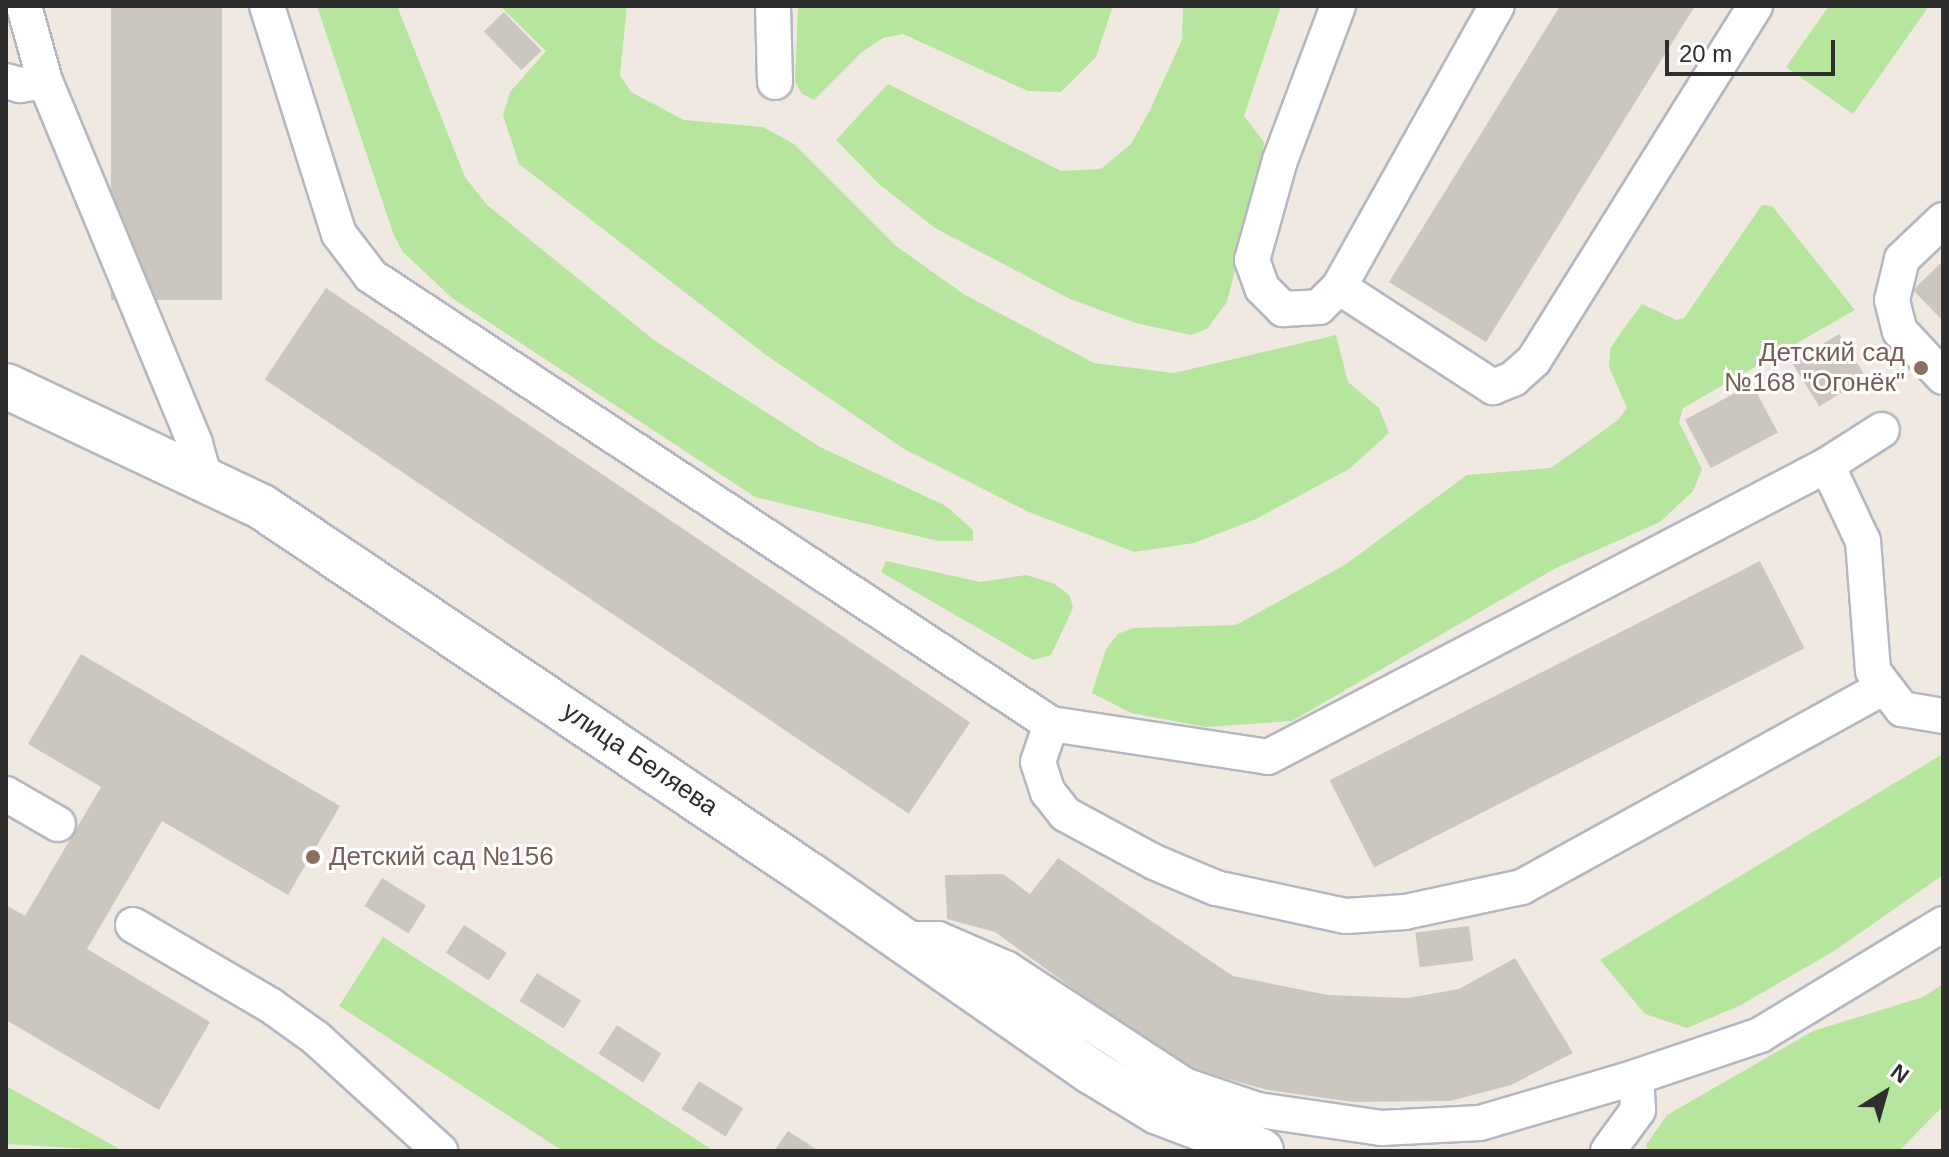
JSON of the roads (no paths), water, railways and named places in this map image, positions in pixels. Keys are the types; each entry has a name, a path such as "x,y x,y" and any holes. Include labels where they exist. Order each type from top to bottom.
{"street":[{"name":"улица Беляева","path":"6,386 262,507 348,562 1158,1112 1261,1151"}],"lane":[{"path":"24,6 45,81 195,444 205,480"},
{"path":"267,6 339,234 371,276 1051,724 1268,757 1827,465 1882,430"},
{"path":"773,6 775,82"},
{"path":"1338,6 1280,160 1252,260 1262,288 1283,309 1319,307 1339,287 1497,6"},
{"path":"1339,287 1493,387 1513,379 1534,360 1755,6"},
{"path":"6,81 20,85 45,81"},
{"path":"1943,220 1902,259 1892,300 1900,331 1943,377"},
{"path":"1827,465 1863,541 1869,655 1882,688 1902,709 1943,716"},
{"path":"1051,724 1038,762 1048,792 1065,814 1154,862 1216,888 1346,916 1405,912 1522,887 1882,688"},
{"path":"6,794 58,824"},
{"path":"901,939 938,939 1007,969 1184,1085 1258,1110 1381,1128 1480,1123 1636,1077 1760,1035 1943,924"},
{"path":"133,925 270,1005 316,1038 440,1151"},
{"path":"1608,1151 1638,1110 1636,1077"}],"place":[{"name":"Детский сад №168 \"Огонёк\"","path":"1921,368"},
{"name":"Детский сад №156","path":"313,857"}]}
